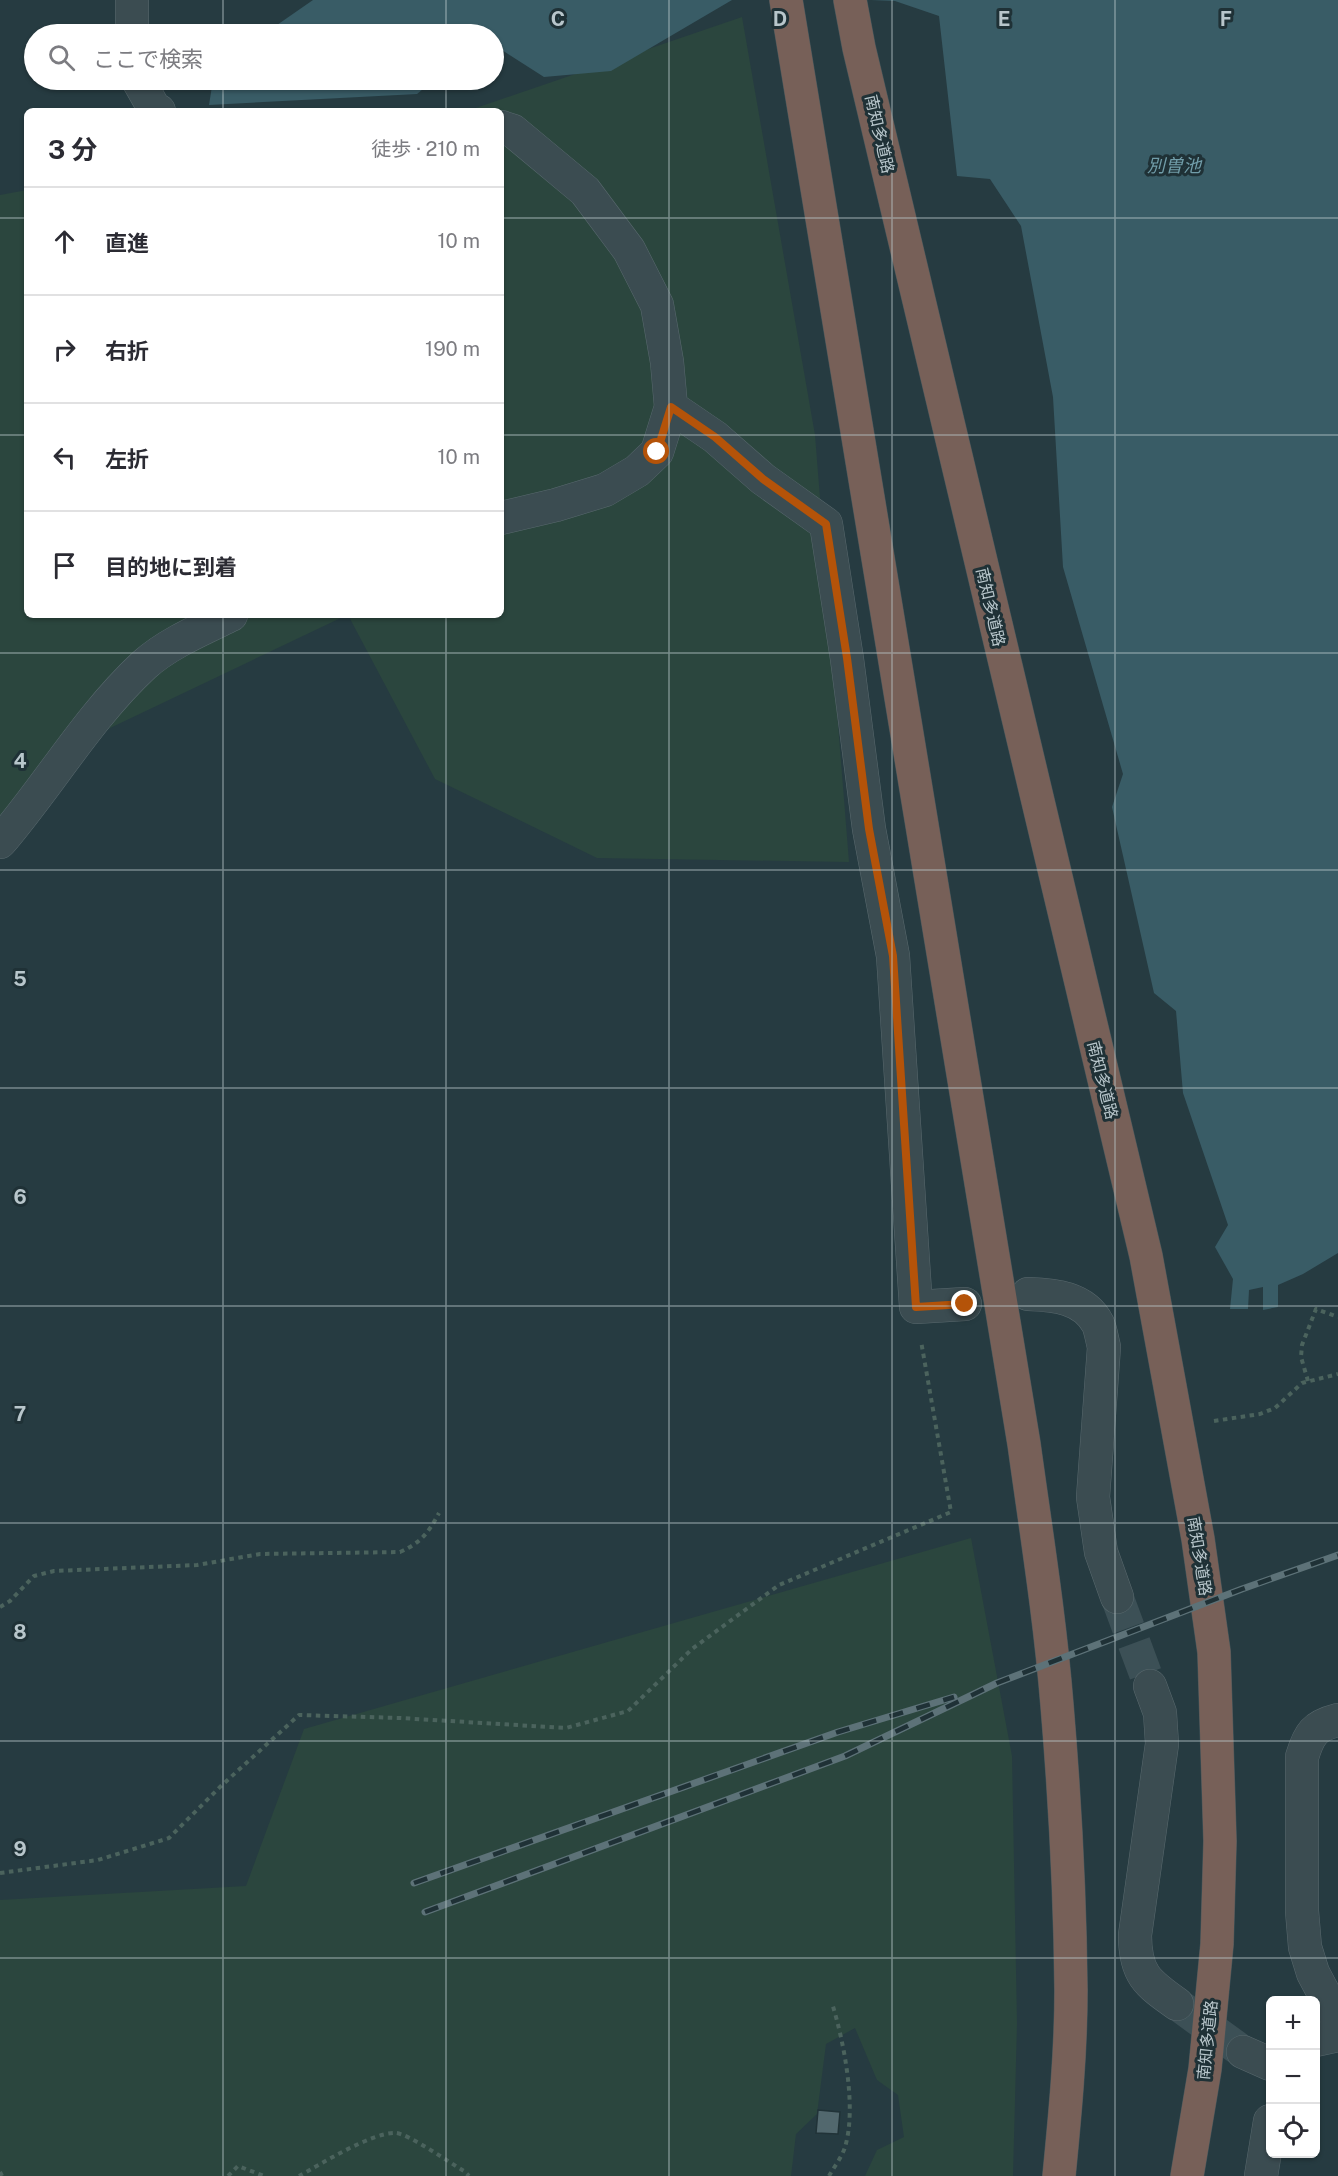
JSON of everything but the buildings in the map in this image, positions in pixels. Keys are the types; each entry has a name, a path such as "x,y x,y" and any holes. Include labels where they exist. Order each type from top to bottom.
{"highway":[{"path":"786,0 1020,1420 1043,1576 1057,1704 1066,1846 1070,1970 1066,2108 1059,2176"},
{"name":"南知多道路","path":"850,0 859,48 1146,1256 1198,1539 1214,1652 1220,1841 1217,1944 1206,2057 1187,2176"}],"street":[{"path":"132,0 132,24"},
{"path":"144,90 155,108"},
{"path":"504,128 513,130 585,191 629,250 657,305 667,362 671,407 657,452 637,471 605,490 504,517"},
{"path":"671,407 715,437 763,479 826,524 847,658 869,829 893,956 916,1307 965,1304"},
{"path":"0,842 109,701 146,664 190,635 225,618"},
{"path":"1028,1294 1055,1295 1080,1303 1097,1323 1104,1347 1093,1497 1101,1552 1117,1597"},
{"path":"1150,1686 1160,1713 1162,1744 1135,1935 1135,1955 1141,1972 1158,1990 1177,2004"},
{"path":"1338,1720 1323,1724 1308,1737 1302,1757 1302,1911 1305,1947 1313,1973 1338,2020"},
{"path":"1320,2039 1338,2035"},
{"path":"1261,2176 1266,2145"}],"path":[{"path":"0,1873 98,1860 169,1838 298,1715 400,1718 566,1728 628,1711 692,1649 779,1585 951,1512 916,1307"},
{"path":"1308,1381 1301,1357 1302,1345 1316,1309 1338,1317"},
{"path":"1214,1421 1260,1414 1275,1407 1302,1383 1338,1374"},
{"path":"0,1607 10,1601 34,1576 54,1571 196,1565 260,1554 400,1551 417,1544 429,1531 439,1513"},
{"path":"830,2176 845,2148 851,2107 839,2027 832,2003"},
{"path":"299,2176 352,2148 380,2136 397,2133 469,2176"},
{"path":"228,2176 238,2166 264,2176"}],"green space":[{"path":"742,17 815,435 849,862 597,858 435,779 350,618 504,618 504,108 476,108"},
{"path":"24,191 24,618 341,618 108,729 0,829 0,195"},
{"path":"971,1538 1012,1756 1017,2023 1013,2176 865,2176 877,2150 904,2137 898,2095 877,2080 855,2028 826,2044 817,2114 796,2134 791,2176 0,2176 0,1900 246,1886 304,1729"}],"water":[{"path":"313,0 732,0 611,71 544,77 504,51 504,24 278,24"},
{"name":"別曽池","path":"871,0 1338,0 1338,1253 1303,1274 1278,1285 1278,1307 1263,1310 1263,1287 1249,1290 1248,1309 1230,1309 1233,1279 1215,1247 1228,1225 1183,1093 1176,1011 1154,993 1112,807 1123,774 1063,567 1053,397 1021,226 990,179 957,176 939,16 895,1"},
{"path":"211,90 422,90 417,94 209,105"}],"tunnel":[{"path":"1117,1597 1150,1686"},
{"path":"1177,2004 1243,2052"}],"railway":[{"path":"425,1912 845,1756 997,1683 1242,1589 1338,1555"},
{"path":"414,1883 838,1732 954,1697"}],"route":[{"path":"657,452 671,407 715,437 763,479 826,524 847,658 869,829 893,956 916,1307 965,1304"}]}
